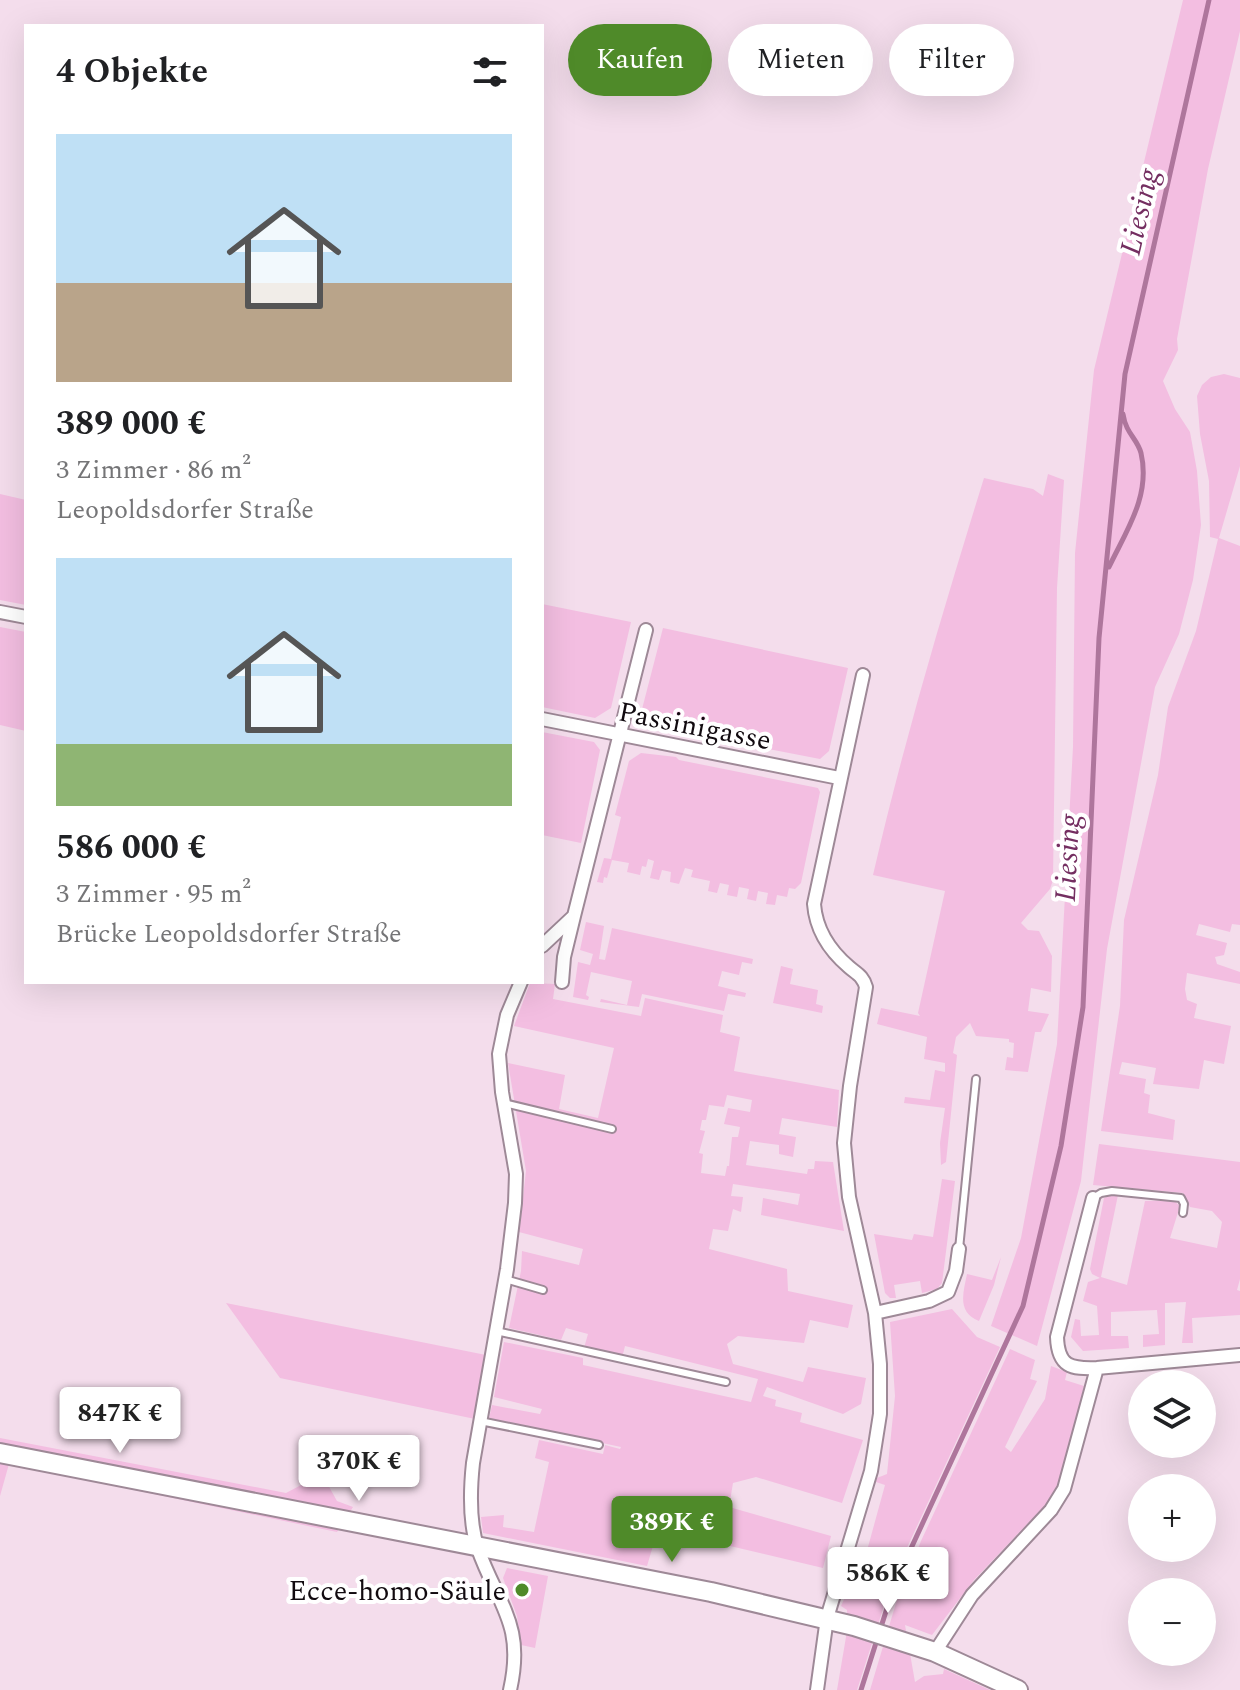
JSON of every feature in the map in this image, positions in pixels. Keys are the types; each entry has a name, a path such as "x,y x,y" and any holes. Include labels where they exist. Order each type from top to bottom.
{"main road":[{"path":"0,1453 711,1592 827,1618 935,1652 1018,1690"}],"street":[{"path":"0,612 24,617"},
{"path":"562,982 564,957 646,630"},
{"path":"817,1690 827,1618 871,1471 880,1414 880,1364 875,1313 849,1197 844,1143 865,982 825,940 815,911 815,890 863,675"},
{"name":"Passinigasse","path":"544,719 839,778"},
{"path":"544,944 574,916"},
{"path":"510,1690 513,1676 512,1629 506,1608 477,1548 471,1487 505,1279 516,1185 499,1068 507,1015 520,984"},
{"path":"1093,1198 1057,1337 1061,1360 1076,1368 1097,1368 1240,1355"},
{"path":"875,1313 929,1301 948,1292 956,1271 959,1249"},
{"path":"935,1652 972,1595 1051,1510 1064,1489 1097,1368"}],"lane":[{"path":"959,1249 976,1079"},
{"path":"504,1103 612,1129"},
{"path":"1093,1198 1112,1191 1181,1198 1183,1213"},
{"path":"505,1279 543,1290"},
{"path":"496,1331 726,1382"},
{"path":"480,1421 599,1445"}],"shaded area":[{"path":"1183,0 1240,0 1240,31 1208,169 1177,339 1178,350 1163,381 1175,409 1190,432 1201,525 1193,580 1179,634 1155,687 1107,949 1081,1181 1037,1346 991,1326 1021,1238 1057,1044 1073,747 1075,553 1094,370"},
{"path":"1224,374 1240,378 1240,466 1219,538 1240,546 1240,925 1232,924 1230,932 1199,924 1196,935 1227,943 1224,955 1215,957 1217,964 1240,972 1240,984 1187,973 1187,1000 1197,1004 1194,1018 1231,1026 1224,1064 1204,1060 1199,1089 1153,1084 1156,1068 1122,1062 1119,1074 1146,1079 1144,1093 1150,1095 1148,1113 1175,1120 1173,1140 1101,1131 1120,1006 1124,920 1158,775 1168,707 1196,631 1218,539 1210,537 1209,481 1197,396 1202,385 1211,377"},
{"path":"1048,474 1064,480 1057,588 1053,880 1050,889 1021,923 1028,930 1039,931 1052,956 1051,992 1031,988 1028,1011 1049,1014 1041,1032 1035,1032 1028,1072 1005,1070 1007,1057 1013,1058 1014,1043 1009,1039 976,1036 970,1023 956,1037 953,1053 957,1055 946,1162 941,1165 940,1143 945,1108 904,1103 905,1097 930,1100 935,1070 945,1072 945,1063 924,1059 927,1037 877,1024 881,1008 920,1016 918,1013 945,891 873,875 925,676 984,478 1033,489 1043,496"},
{"path":"0,494 24,500 24,605 0,600"},
{"path":"544,604 631,622 611,708 595,718 544,707"},
{"path":"0,627 24,632 24,731 0,725"},
{"path":"663,628 848,668 829,751 820,759 650,726 641,713"},
{"path":"544,732 594,742 600,750 581,843 544,835"},
{"path":"641,753 676,757 818,788 820,792 801,883 795,889 789,888 787,897 777,895 775,905 766,904 768,893 758,891 756,901 747,899 749,889 739,887 737,897 727,895 729,885 720,883 717,893 708,891 710,881 691,877 693,870 685,868 679,884 670,882 671,872 662,870 659,880 650,878 654,861 648,859 640,875 627,872 629,863 612,860 607,878 604,877 603,883 597,882 604,858 611,859 621,817 615,815 629,761"},
{"path":"586,922 604,926 599,959 605,960 612,928 753,959 752,964 742,962 739,975 722,971 718,986 746,993 745,997 728,994 724,1011 642,994 639,1007 600,1002 601,999 627,1005 632,981 591,972 586,995 588,1000 573,997 578,962 590,965 593,954 580,950"},
{"path":"781,966 793,969 790,984 818,990 816,1004 823,1006 822,1013 773,1003"},
{"path":"530,984 555,984 553,999 641,1016 645,998 723,1015 720,1032 740,1037 734,1071 839,1090 837,1127 782,1118 779,1134 796,1137 793,1157 779,1154 779,1145 750,1141 746,1165 807,1174 808,1169 814,1169 815,1161 833,1162 844,1231 761,1215 763,1198 798,1205 800,1194 733,1184 731,1196 743,1197 741,1212 733,1209 728,1231 713,1229 709,1249 787,1269 788,1291 853,1305 848,1328 810,1320 804,1343 738,1336 727,1344 733,1364 803,1382 808,1367 866,1378 861,1404 843,1414 767,1387 763,1396 776,1400 775,1406 802,1413 800,1422 863,1440 842,1503 756,1477 733,1483 729,1507 831,1536 823,1568 658,1529 647,1566 483,1533 481,1517 504,1515 503,1527 534,1532 549,1462 535,1458 539,1440 603,1454 605,1445 621,1447 489,1419 492,1405 540,1414 542,1409 494,1397 504,1342 583,1358 583,1365 751,1402 758,1379 625,1346 622,1358 584,1348 588,1334 566,1328 561,1340 509,1328 522,1251 579,1265 583,1249 519,1232 526,1171 508,1063 565,1075 559,1109 598,1118 614,1048 514,1026","holes":["727,1095 752,1100 750,1112 728,1108 724,1124 740,1127 738,1137 732,1137 725,1176 701,1173 703,1154 699,1153 705,1131 700,1130 709,1105 724,1107"]},
{"path":"1099,1144 1240,1162 1240,1279 1237,1290 1240,1291 1240,1315 1192,1318 1193,1343 1182,1343 1186,1302 1165,1303 1165,1345 1143,1347 1143,1335 1159,1334 1157,1310 1111,1312 1111,1336 1128,1336 1129,1348 1083,1351 1071,1337 1075,1319 1080,1320 1081,1336 1099,1335 1097,1306 1083,1301 1088,1282 1100,1278 1090,1269 1104,1198 1118,1195 1101,1277 1127,1285 1145,1201 1173,1200 1180,1206 1170,1238 1217,1248 1222,1222 1212,1211 1190,1207 1183,1193 1093,1185"},
{"path":"942,1179 955,1181 942,1283 937,1289 922,1293 920,1281 894,1285 896,1298 890,1298 885,1293 874,1234 912,1240 914,1234 933,1237"},
{"path":"1001,1257 994,1285 979,1321 964,1307 967,1274 992,1280"},
{"path":"226,1303 486,1355 475,1419 280,1378"},
{"path":"952,1309 977,1337 1000,1347 893,1578 857,1690 837,1690 846,1637 847,1610 841,1606 845,1597 854,1598 885,1485 876,1482 877,1478 887,1474 895,1396 890,1322"},
{"path":"1010,1349 1035,1360 1030,1379 1037,1381 1005,1447 1011,1452 1045,1399 1051,1366 1067,1372 1065,1380 1084,1386 1062,1475 1051,1499 974,1580 932,1635 905,1625 915,1682 924,1676 943,1674 944,1669 990,1690 870,1690 896,1603 921,1541"},
{"path":"0,1438 286,1493 322,1474 337,1501 353,1507 337,1532 9,1464 0,1496"},
{"path":"507,1568 548,1576 535,1648 521,1645 517,1616 503,1578"}],"waterway":[{"name":"Liesing","path":"861,1690 895,1583 1023,1306 1061,1146 1083,1007 1099,638 1125,374 1209,0"},
{"path":"1109,567 1135,513 1143,484 1141,453 1123,414"}],"place":[{"name":"Ecce-homo-Säule","path":"522,1590"}]}
